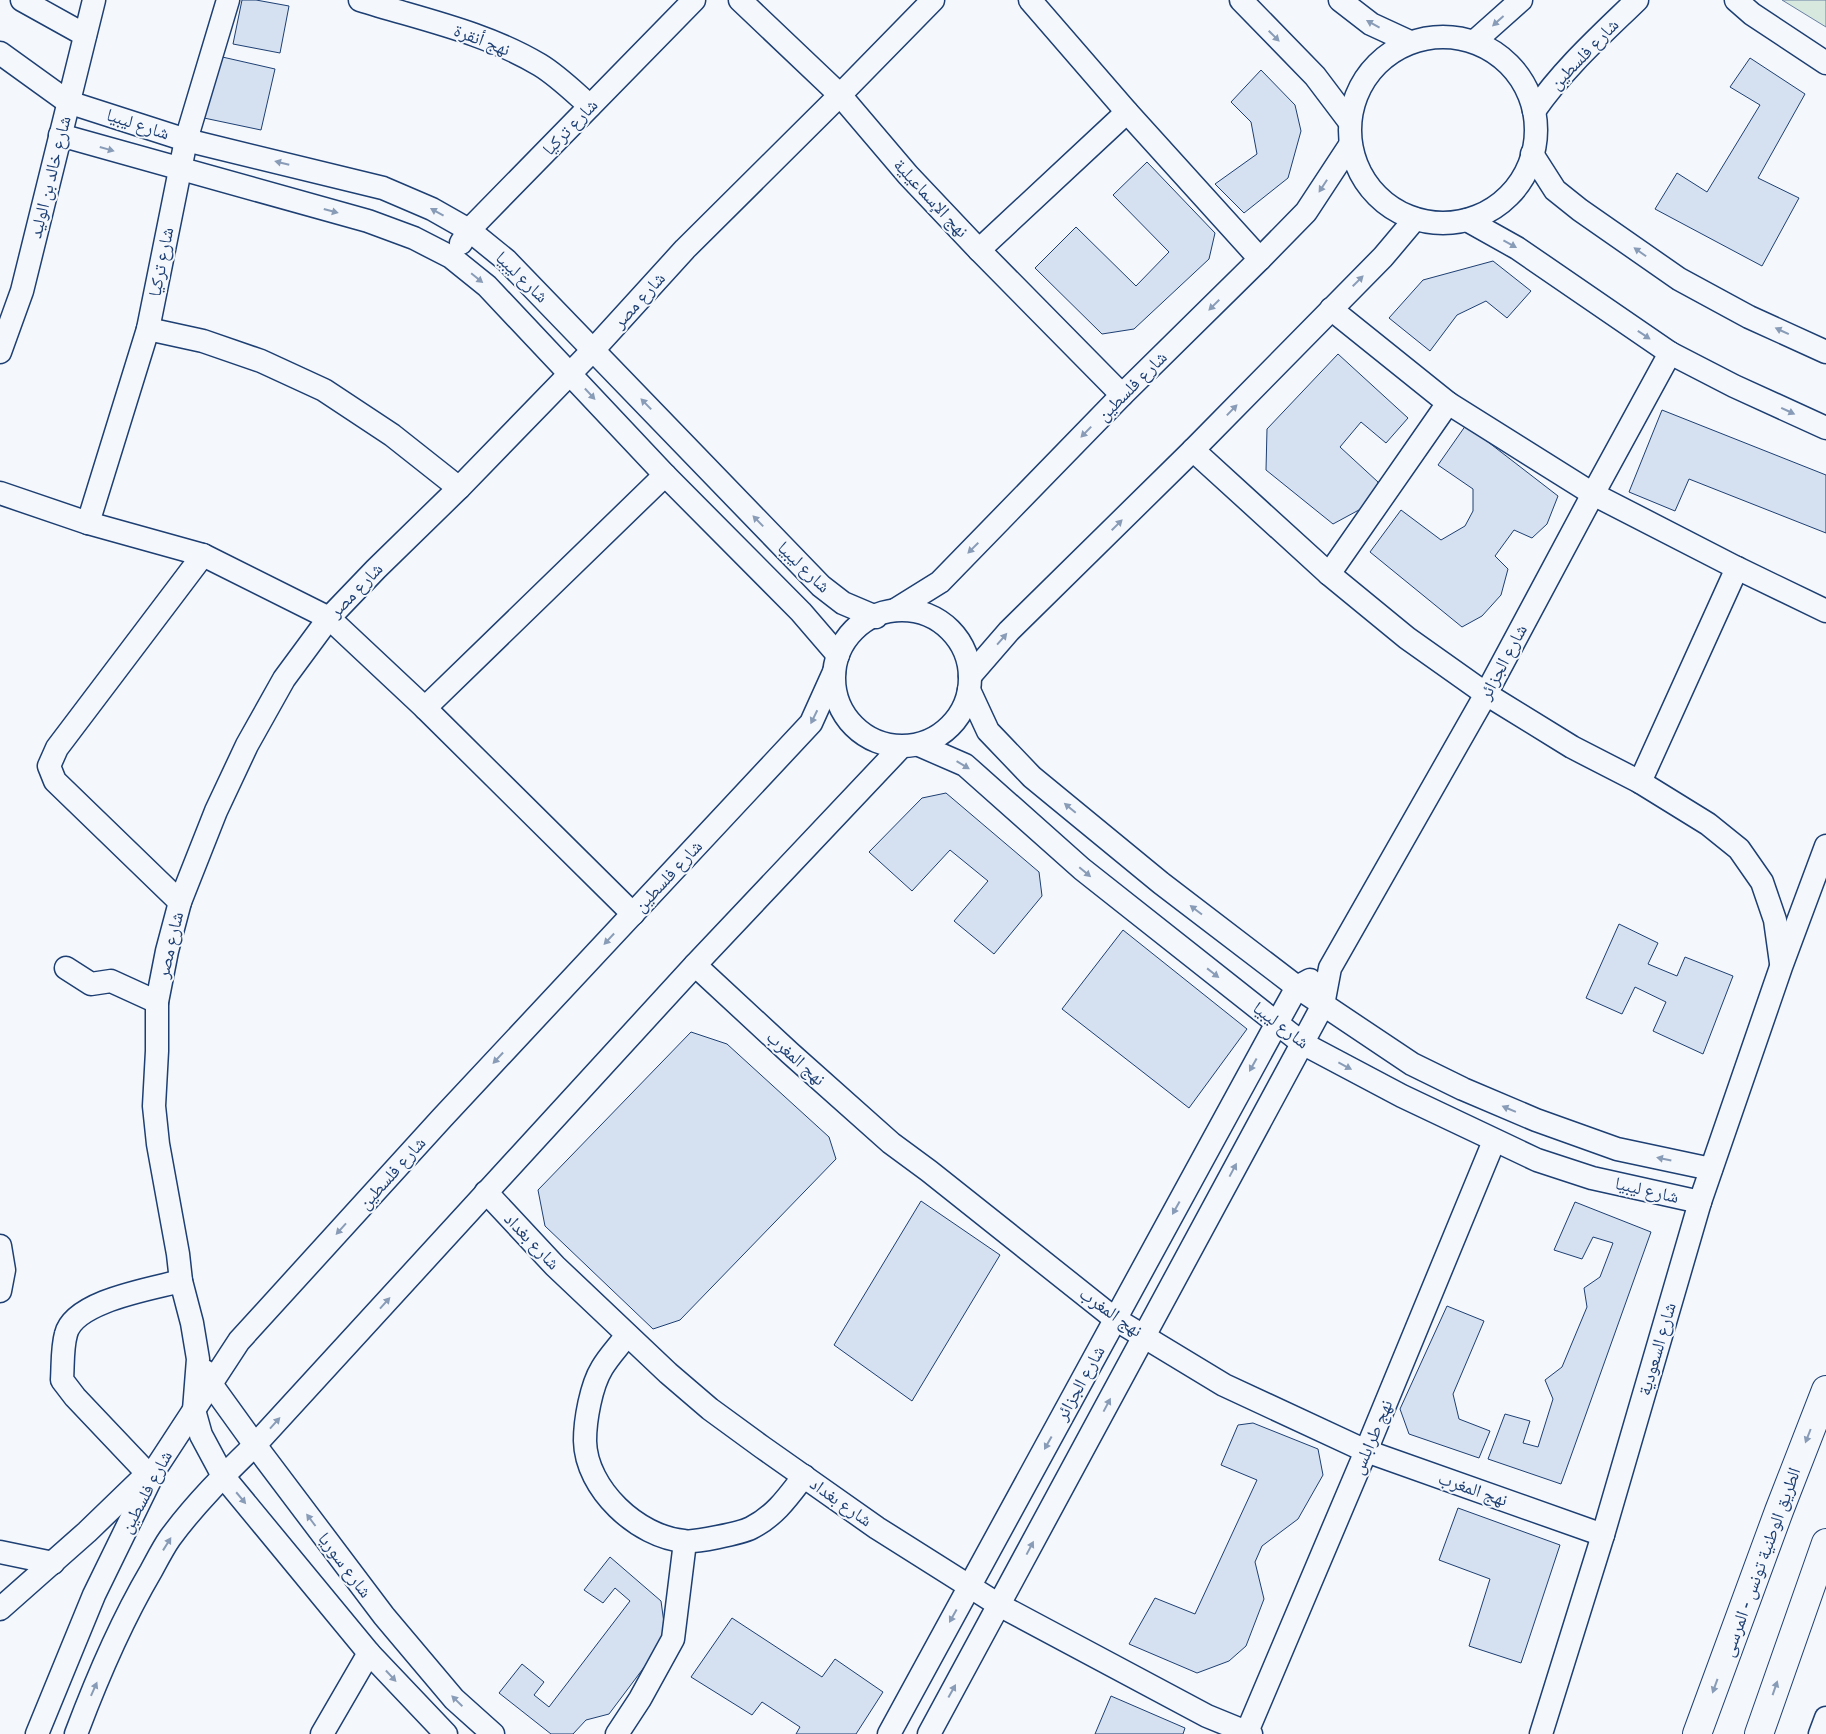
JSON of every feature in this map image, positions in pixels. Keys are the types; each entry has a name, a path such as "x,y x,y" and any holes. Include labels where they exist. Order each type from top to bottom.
{"highway":[{"name":"الطريق الوطنية تونس - المرسى","path":"1697,1734 1779,1511 1826,1390"},
{"path":"1759,1734 1826,1543"}],"street":[{"path":"22,0 85,35"},
{"name":"شارع خالد بن الوليد","path":"0,352 22,291 94,0"},
{"name":"شارع تركيا","path":"88,523 148,329 186,140 228,0"},
{"name":"نهج أنقرة","path":"360,0 500,44 540,65 590,106"},
{"name":"شارع تركيا","path":"451,257 469,230 694,0"},
{"name":"نهج الإسماعيلية","path":"740,0 840,95 908,175 1122,396"},
{"name":"شارع مصر","path":"194,1410 198,1359 192,1323 181,1282 178,1254 158,1144 154,1106 157,1002 167,951 180,902 216,811 247,745 284,679 329,618 594,349 685,249 933,0"},
{"path":"1030,0 1127,112 1260,259"},
{"path":"1241,0 1315,76 1349,121"},
{"path":"1340,0 1371,24 1410,42"},
{"path":"1475,41 1521,0"},
{"name":"شارع فلسطين","path":"1534,111 1554,83 1637,0"},
{"path":"1736,0 1752,14 1826,63"},
{"path":"1448,36 1475,41 1500,54 1520,74 1532,99 1534,111 1532,154 1527,171 1512,193 1492,210 1467,220 1441,224 1414,219 1391,208 1372,191 1358,170 1350,145 1349,121 1356,93 1372,68 1394,49 1410,42 1448,36"},
{"name":"شارع ليبيا","path":"0,53 68,102 186,140 383,188 432,209 469,230 506,260 821,586 843,602 886,613"},
{"path":"979,250 1127,112"},
{"name":"شارع ليبيا","path":"60,135 368,221 414,238 451,257 487,286 665,474 801,612 836,663"},
{"name":"شارع فلسطين","path":"886,613 940,582 1306,212 1350,145"},
{"path":"1532,154 1555,190 1580,210 1679,279 1749,317 1826,352"},
{"path":"970,683 1009,631 1193,450 1383,257 1414,219"},
{"path":"1467,220 1517,248 1670,353 1734,386 1826,428"},
{"path":"1331,309 1448,403 1593,494 1737,568 1826,611"},
{"path":"148,329 203,341 261,361 324,390 392,434 459,488"},
{"name":"شارع الجزائر","path":"929,1734 1323,1005 1330,968 1486,694 1670,353"},
{"path":"1329,574 1448,403"},
{"path":"1193,450 1329,574 1407,638 1486,694 1572,747 1640,782 1708,824 1739,849 1762,882 1775,920 1781,967"},
{"path":"425,708 665,474"},
{"path":"0,492 88,523 203,555 329,618 425,708 633,914"},
{"path":"180,902 55,781 49,766 57,748 203,555"},
{"path":"1640,782 1737,568"},
{"path":"914,611 932,617 947,627 959,641 967,658 970,683 964,708 952,725 937,737 910,746 879,743 859,732 844,715 835,695 836,663 847,637 861,624 886,613 914,611"},
{"name":"شارع فلسطين","path":"37,1734 94,1595 152,1471 234,1348 442,1118 812,723 836,663"},
{"name":"شارع ليبيا","path":"970,683 988,732 1032,777 1161,883 1297,987 1412,1064 1463,1089 1527,1116 1617,1148 1711,1169"},
{"path":"76,1734 117,1636 169,1538 223,1476 255,1445 695,965 910,746"},
{"name":"شارع ليبيا","path":"910,746 965,765 1082,870 1302,1043 1402,1096 1537,1160 1592,1178 1700,1202"},
{"name":"شارع السعودية","path":"1541,1734 1603,1534 1700,1202 1781,967 1826,846"},
{"name":"نهج المغرب","path":"695,965 891,1144 929,1171 1115,1319 1224,1385 1366,1451 1603,1534"},
{"path":"66,968 90,984 111,981 157,1002"},
{"path":"1297,987 1330,968"},
{"name":"شارع الجزائر","path":"889,1734 1297,987"},
{"name":"نهج طرابلس","path":"1249,1733 1494,1141"},
{"name":"شارع بغداد","path":"486,1192 555,1266 668,1373 710,1409 877,1528 999,1605 1207,1716 1249,1733"},
{"path":"0,1246 4,1270 0,1291"},
{"path":"0,1610 152,1471 75,1397 62,1380 66,1332 78,1315 97,1304 181,1282"},
{"path":"628,1335 602,1369 588,1408 585,1442 590,1467 605,1495 628,1518 655,1533 685,1542 750,1529 778,1509 804,1476"},
{"name":"شارع مصر","path":"198,1359 211,1384"},
{"name":"شارع سوريا","path":"211,1384 365,1592 454,1699 493,1734"},
{"name":"شارع سوريا","path":"194,1410 201,1435 223,1476 369,1653 446,1734"},
{"path":"617,1734 640,1699 673,1639 685,1542"},
{"path":"0,1552 53,1563"},
{"path":"337,1614 365,1592"},
{"path":"322,1734 369,1653"},
{"path":"1820,1734 1826,1718"}],"shaded area":[{"path":"1782,0 1826,0 1826,27"}],"building":[{"path":"242,0 256,0 289,6 280,53 233,44"},
{"path":"218,56 275,69 261,130 204,118"},
{"path":"1750,58 1805,94 1758,178 1799,198 1762,266 1655,209 1677,173 1707,192 1760,105 1730,87"},
{"path":"1261,70 1295,105 1301,131 1288,178 1244,213 1215,184 1257,154 1251,122 1231,102"},
{"path":"1147,162 1215,233 1209,259 1134,329 1102,334 1035,268 1076,227 1136,286 1169,252 1113,195"},
{"path":"1493,261 1531,291 1507,318 1486,301 1457,315 1430,351 1389,318 1423,280"},
{"path":"1338,354 1408,418 1386,443 1361,422 1340,447 1378,482 1370,504 1333,524 1266,470 1267,429"},
{"path":"1662,410 1826,475 1826,533 1689,479 1675,511 1629,492"},
{"path":"1466,425 1558,496 1547,524 1532,538 1514,530 1495,556 1508,569 1501,595 1482,616 1462,627 1370,552 1401,510 1441,540 1465,526 1473,511 1473,489 1438,465"},
{"path":"946,793 1039,872 1042,896 994,954 954,921 988,881 950,850 912,891 869,852 922,798"},
{"path":"1619,924 1658,943 1648,964 1677,976 1685,957 1733,976 1703,1054 1653,1031 1666,1002 1635,987 1622,1014 1586,998"},
{"path":"1123,930 1247,1029 1189,1108 1062,1009"},
{"path":"691,1032 727,1044 829,1137 836,1159 680,1320 653,1329 545,1226 538,1190"},
{"path":"921,1201 1000,1255 912,1401 834,1345"},
{"path":"1575,1202 1651,1232 1561,1484 1488,1459 1505,1414 1530,1421 1523,1443 1538,1447 1553,1399 1545,1380 1562,1367 1587,1307 1584,1288 1600,1277 1613,1243 1593,1237 1582,1259 1554,1250"},
{"path":"1447,1306 1484,1321 1453,1394 1459,1419 1490,1431 1479,1458 1409,1434 1400,1409"},
{"path":"1253,1423 1318,1449 1323,1475 1298,1519 1262,1546 1255,1562 1264,1599 1246,1646 1229,1661 1197,1673 1129,1644 1155,1598 1195,1614 1257,1480 1221,1465 1238,1425"},
{"path":"1458,1508 1560,1545 1521,1663 1469,1646 1490,1579 1439,1560"},
{"path":"610,1557 661,1601 666,1638 609,1714 586,1720 573,1734 551,1734 499,1693 522,1664 544,1682 534,1695 549,1707 630,1601 615,1588 603,1603 584,1590"},
{"path":"732,1618 822,1677 835,1659 883,1692 856,1734 796,1734 800,1727 762,1702 752,1715 691,1677"},
{"path":"1111,1696 1185,1728 1183,1734 1095,1734"}]}
